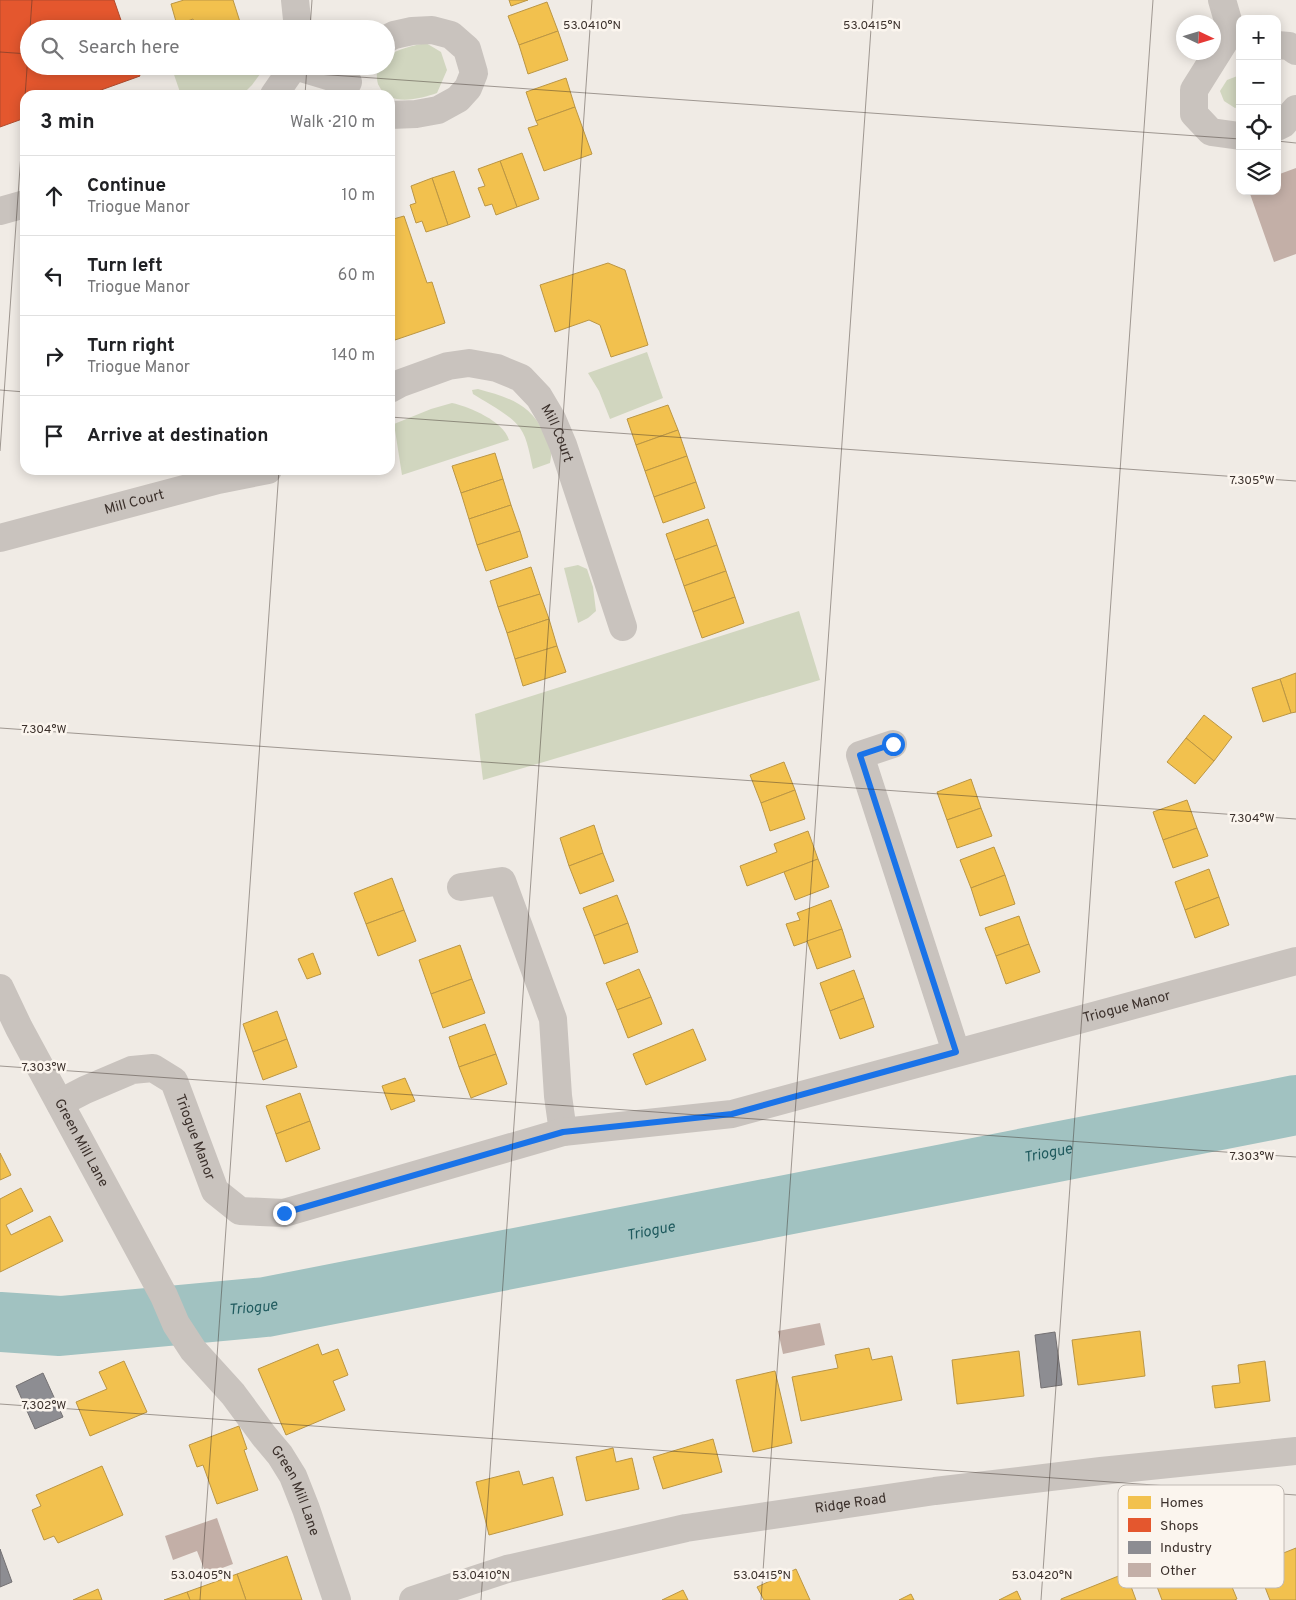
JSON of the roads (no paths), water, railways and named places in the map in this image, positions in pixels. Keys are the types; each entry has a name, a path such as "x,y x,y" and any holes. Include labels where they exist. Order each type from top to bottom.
{"street":[{"path":"295,0 297,20"},
{"path":"1222,0 1236,33 1194,90 1194,114 1211,132 1236,135"},
{"path":"395,35 412,31 432,30 451,35 467,49 474,73 468,88 458,99 438,110 416,114 395,115"},
{"path":"1281,45 1289,46 1296,51"},
{"path":"277,90 288,75"},
{"path":"329,75 352,81"},
{"path":"1281,125 1296,110"},
{"path":"0,211 20,205"},
{"name":"Mill Court","path":"395,386 448,366 469,363 496,368 521,378 539,397 564,445 623,627"},
{"name":"Mill Court","path":"0,538 243,475"},
{"path":"893,744 860,755 956,1052"},
{"path":"461,888 502,882 553,1019 558,1096 563,1132"},
{"name":"Triogue Manor","path":"60,1103 132,1070 153,1068 174,1081 215,1191 240,1211 284,1213 563,1132 732,1114 1296,961"},
{"name":"Green Mill Lane","path":"0,988 19,1028 164,1296 176,1324 193,1350 233,1394 280,1455 293,1476 337,1600"},
{"name":"Ridge Road","path":"413,1600 507,1569 686,1528 954,1489 1101,1471 1296,1451"}],"waterway":[{"name":"Triogue","path":"0,1322 60,1326 266,1307 1296,1105"}]}
